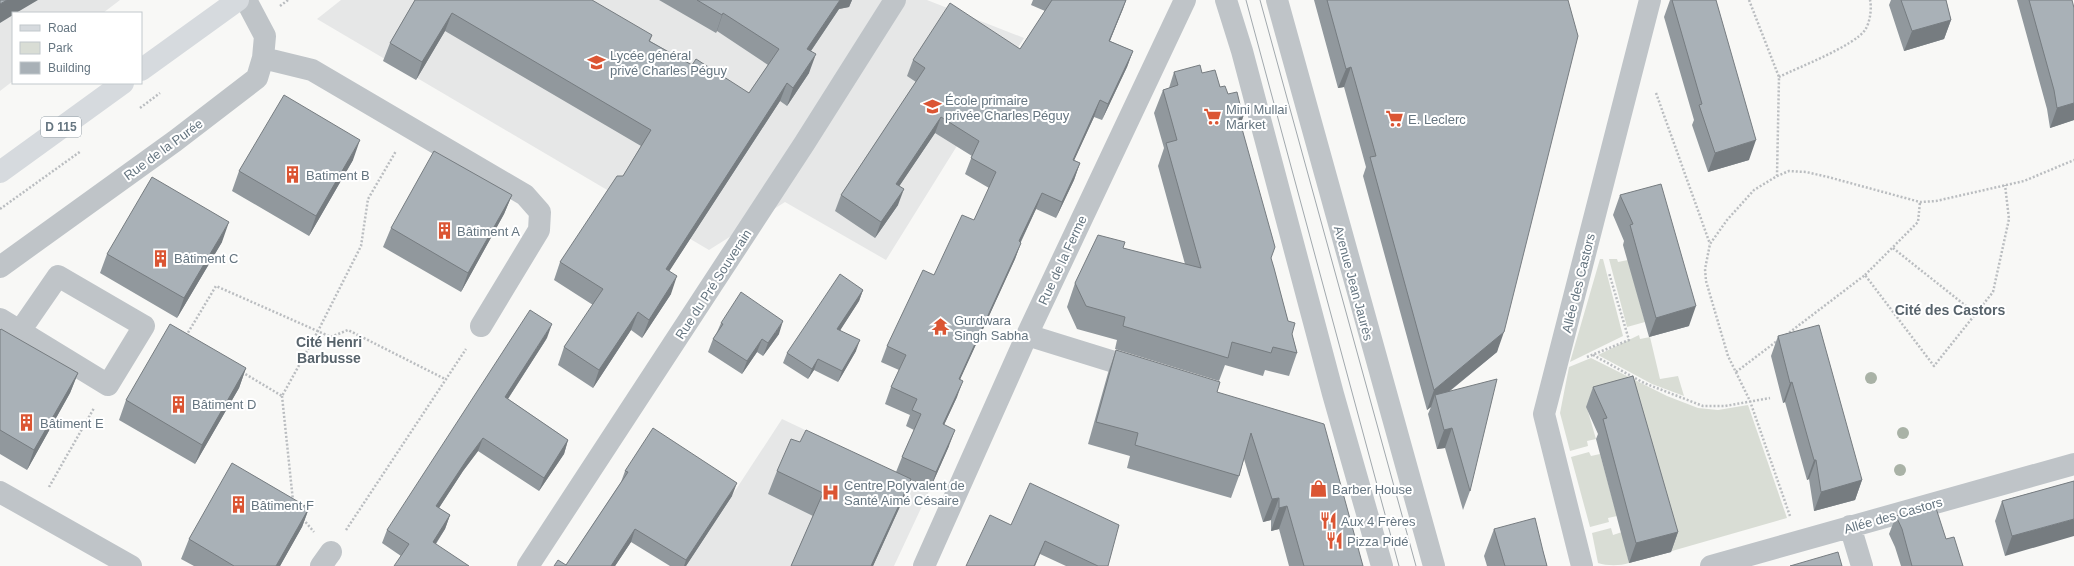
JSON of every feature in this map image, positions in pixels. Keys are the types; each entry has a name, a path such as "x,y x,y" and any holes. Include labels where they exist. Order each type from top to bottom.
{"main road":[{"path":"142,69 238,0"},
{"name":"D 115","path":"0,172 121,84"}],"street":[{"name":"Rue de la Purée","path":"0,266 175,141 257,78 263,58 265,36 246,0"},
{"name":"Rue du Pré Souverain","path":"528,566 800,151 895,0"},
{"name":"Rue de la Ferme","path":"924,566 1027,335 1185,0"},
{"path":"1226,0 1242,51 1344,431 1382,566"},
{"name":"Avenue Jean Jaurès","path":"1277,0 1434,566"},
{"name":"Allée des Castors","path":"1582,566 1544,414 1650,0"},
{"path":"263,58 312,70 525,195 540,212 539,230 481,326"},
{"path":"0,319 108,385 144,326 58,276 20,331"},
{"path":"1027,335 1160,376"},
{"path":"1319,425 1344,431"},
{"name":"Allée des Castors","path":"1711,566 2074,464"},
{"path":"0,492 131,566"},
{"path":"1850,526 1862,566"}],"path":[{"path":"258,22 288,0"},
{"path":"1749,0 1779,77 1777,176"},
{"path":"1779,77 1850,44 1866,30 1871,6 1870,0"},
{"path":"1634,61 1647,69 1710,244"},
{"path":"135,111 161,92"},
{"path":"293,506 282,396 318,331 361,246 368,199 410,128"},
{"path":"0,209 84,148"},
{"path":"1799,541 1750,402 1728,356 1706,281 1705,269 1710,244 1727,220 1754,190 1777,176 1789,171 1806,172 1920,202 1936,201 2024,181 2074,160"},
{"path":"1865,275 1934,366 1993,292 2009,219 2005,185"},
{"path":"1736,372 1865,275 1918,222 1920,202"},
{"path":"1893,248 1976,314"},
{"path":"1555,370 1629,340 1605,256 1585,255"},
{"path":"185,338 216,286 331,338 348,330 445,379"},
{"path":"303,518 326,559 481,326"},
{"path":"1593,355 1644,383 1703,406 1725,406 1770,398"},
{"path":"237,369 282,396"},
{"path":"34,512 108,385"}],"shaded area":[{"path":"0,0 120,0 104,12 12,12 12,82 0,91"},
{"path":"341,0 927,0 1024,38 886,260 785,202 709,250 317,19"},
{"name":"Centre Polyvalent de Santé Aimé Césaire","path":"782,419 930,489 894,566 686,566"}],"green space":[{"path":"1600,259 1603,259 1623,336 1570,362"},
{"path":"1609,259 1617,259 1618,262 1628,260 1645,322 1627,327"},
{"path":"1639,335 1640,339 1650,337 1660,379 1678,376 1684,396 1652,384 1598,355"},
{"path":"1591,358 1667,396 1698,408 1718,410 1748,405 1787,518 1672,551 1587,408 1596,439 1587,441 1588,446 1570,451 1560,413 1569,367"},
{"path":"1589,452 1591,456 1600,454 1617,516 1608,518 1609,522 1590,527 1571,457"},
{"path":"1611,528 1613,535 1622,532 1629,563 1622,565 1605,565 1598,563 1592,533"}],"building":[{"path":"0,0 7,0 0,4"},
{"path":"415,0 592,0 652,35 649,41 692,65 696,59 749,93 779,49 723,13 722,15 697,0 840,0 807,49 816,54 793,88 787,83 666,269 677,276 649,320 638,312 599,370 564,347 603,289 560,262 617,176 623,176 651,130 452,13 422,62 390,43"},
{"path":"1052,0 1126,0 1109,41 1133,51 1108,104 1100,100 1073,160 1080,163 1062,202 1042,193 1019,241 1021,243 959,379 963,381 943,424 955,430 936,472 902,457 921,414 912,410 917,399 891,387 906,355 887,346 923,270 934,275 962,215 974,220 996,172 971,158 979,141 941,117 896,184 904,189 881,222 841,195 925,68 913,60 950,3 1020,49"},
{"path":"1327,0 1568,0 1578,36 1504,332 1434,390 1370,157 1376,156 1351,67 1346,69"},
{"path":"1672,0 1716,0 1756,140 1715,153 1699,105 1702,104"},
{"path":"1901,0 1946,0 1951,20 1912,31"},
{"path":"2029,0 2072,0 2074,8 2074,103 2057,108 2054,90"},
{"path":"1200,65 1202,73 1215,70 1220,87 1225,86 1228,94 1237,92 1243,117 1239,118 1275,247 1271,258 1288,321 1295,323 1292,334 1297,353 1273,347 1271,353 1232,342 1228,358 1123,326 1125,317 1086,306 1075,283 1098,235 1125,242 1123,248 1201,268 1166,143 1177,140 1163,90 1178,85 1174,72"},
{"name":"Batiment B","path":"284,95 360,140 316,216 239,171"},
{"name":"Bâtiment A","path":"434,151 512,195 468,273 391,228"},
{"name":"Bâtiment C","path":"152,177 229,222 184,298 107,254"},
{"path":"1661,184 1696,306 1656,318 1630,225 1633,224 1620,195"},
{"path":"840,274 863,290 837,329 860,340 842,371 818,359 812,369 787,353"},
{"path":"741,292 783,321 768,343 762,339 747,361 713,339 723,324 721,323"},
{"path":"530,310 552,324 505,397 568,440 544,478 483,438 436,506 450,515 433,542 469,566 394,566 409,544 387,530"},
{"name":"Bâtiment D","path":"170,324 246,368 202,445 126,400"},
{"path":"1819,325 1862,480 1821,492 1816,460 1814,460 1792,382 1790,383 1778,336"},
{"name":"Bâtiment E","path":"1,329 78,373 34,450 0,430"},
{"path":"1116,350 1220,382 1217,392 1324,424 1363,566 1304,566 1287,506 1279,508 1279,498 1272,499 1251,433 1239,476 1135,445 1138,433 1096,422"},
{"path":"1633,376 1678,532 1636,543 1603,419 1607,418 1593,387"},
{"path":"1497,379 1470,491 1452,428 1444,430 1435,395"},
{"path":"653,428 737,483 686,560 635,529 611,566 554,566 558,560 566,565 628,472 625,471"},
{"path":"806,430 911,479 871,566 791,566 823,493 777,471 791,439 800,442"},
{"name":"Bâtiment F","path":"232,463 309,508 276,566 234,566 189,539"},
{"path":"2074,481 2074,519 2012,536 2002,501"},
{"path":"1030,483 1119,525 1108,566 1098,566 1045,541 1034,566 966,566 990,515 1011,525"},
{"path":"1935,505 1946,539 1954,537 1963,566 1912,566 1902,529 1896,516"},
{"path":"1535,518 1547,566 1505,566 1494,529"},
{"path":"1838,552 1842,566 1790,566"}],"tram line":[{"path":"1246,0 1399,566"},
{"path":"1260,0 1416,566"}],"place":[{"name":"Lycée général privé Charles Péguy","path":"597,62"},
{"name":"École primaire privée Charles Péguy","path":"932,107"},
{"name":"Mini Mullai Market","path":"1213,116"},
{"name":"E. Leclerc","path":"1395,119"},
{"name":"Batiment B","path":"293,175"},
{"name":"Bâtiment A","path":"444,231"},
{"name":"Bâtiment C","path":"161,258"},
{"name":"Gurdwara Singh Sabha","path":"941,327"},
{"name":"Bâtiment D","path":"179,404"},
{"name":"Bâtiment E","path":"27,423"},
{"name":"Barber House","path":"1319,489"},
{"name":"Centre Polyvalent de Santé Aimé Césaire","path":"831,492"},
{"name":"Bâtiment F","path":"238,505"},
{"name":"Aux 4 Frères","path":"1328,521"},
{"name":"Pizza Pidé","path":"1334,541"}],"district":[{"name":"Cité des Castors","path":"1950,310"},
{"name":"Cité Henri Barbusse","path":"329,350"}]}
